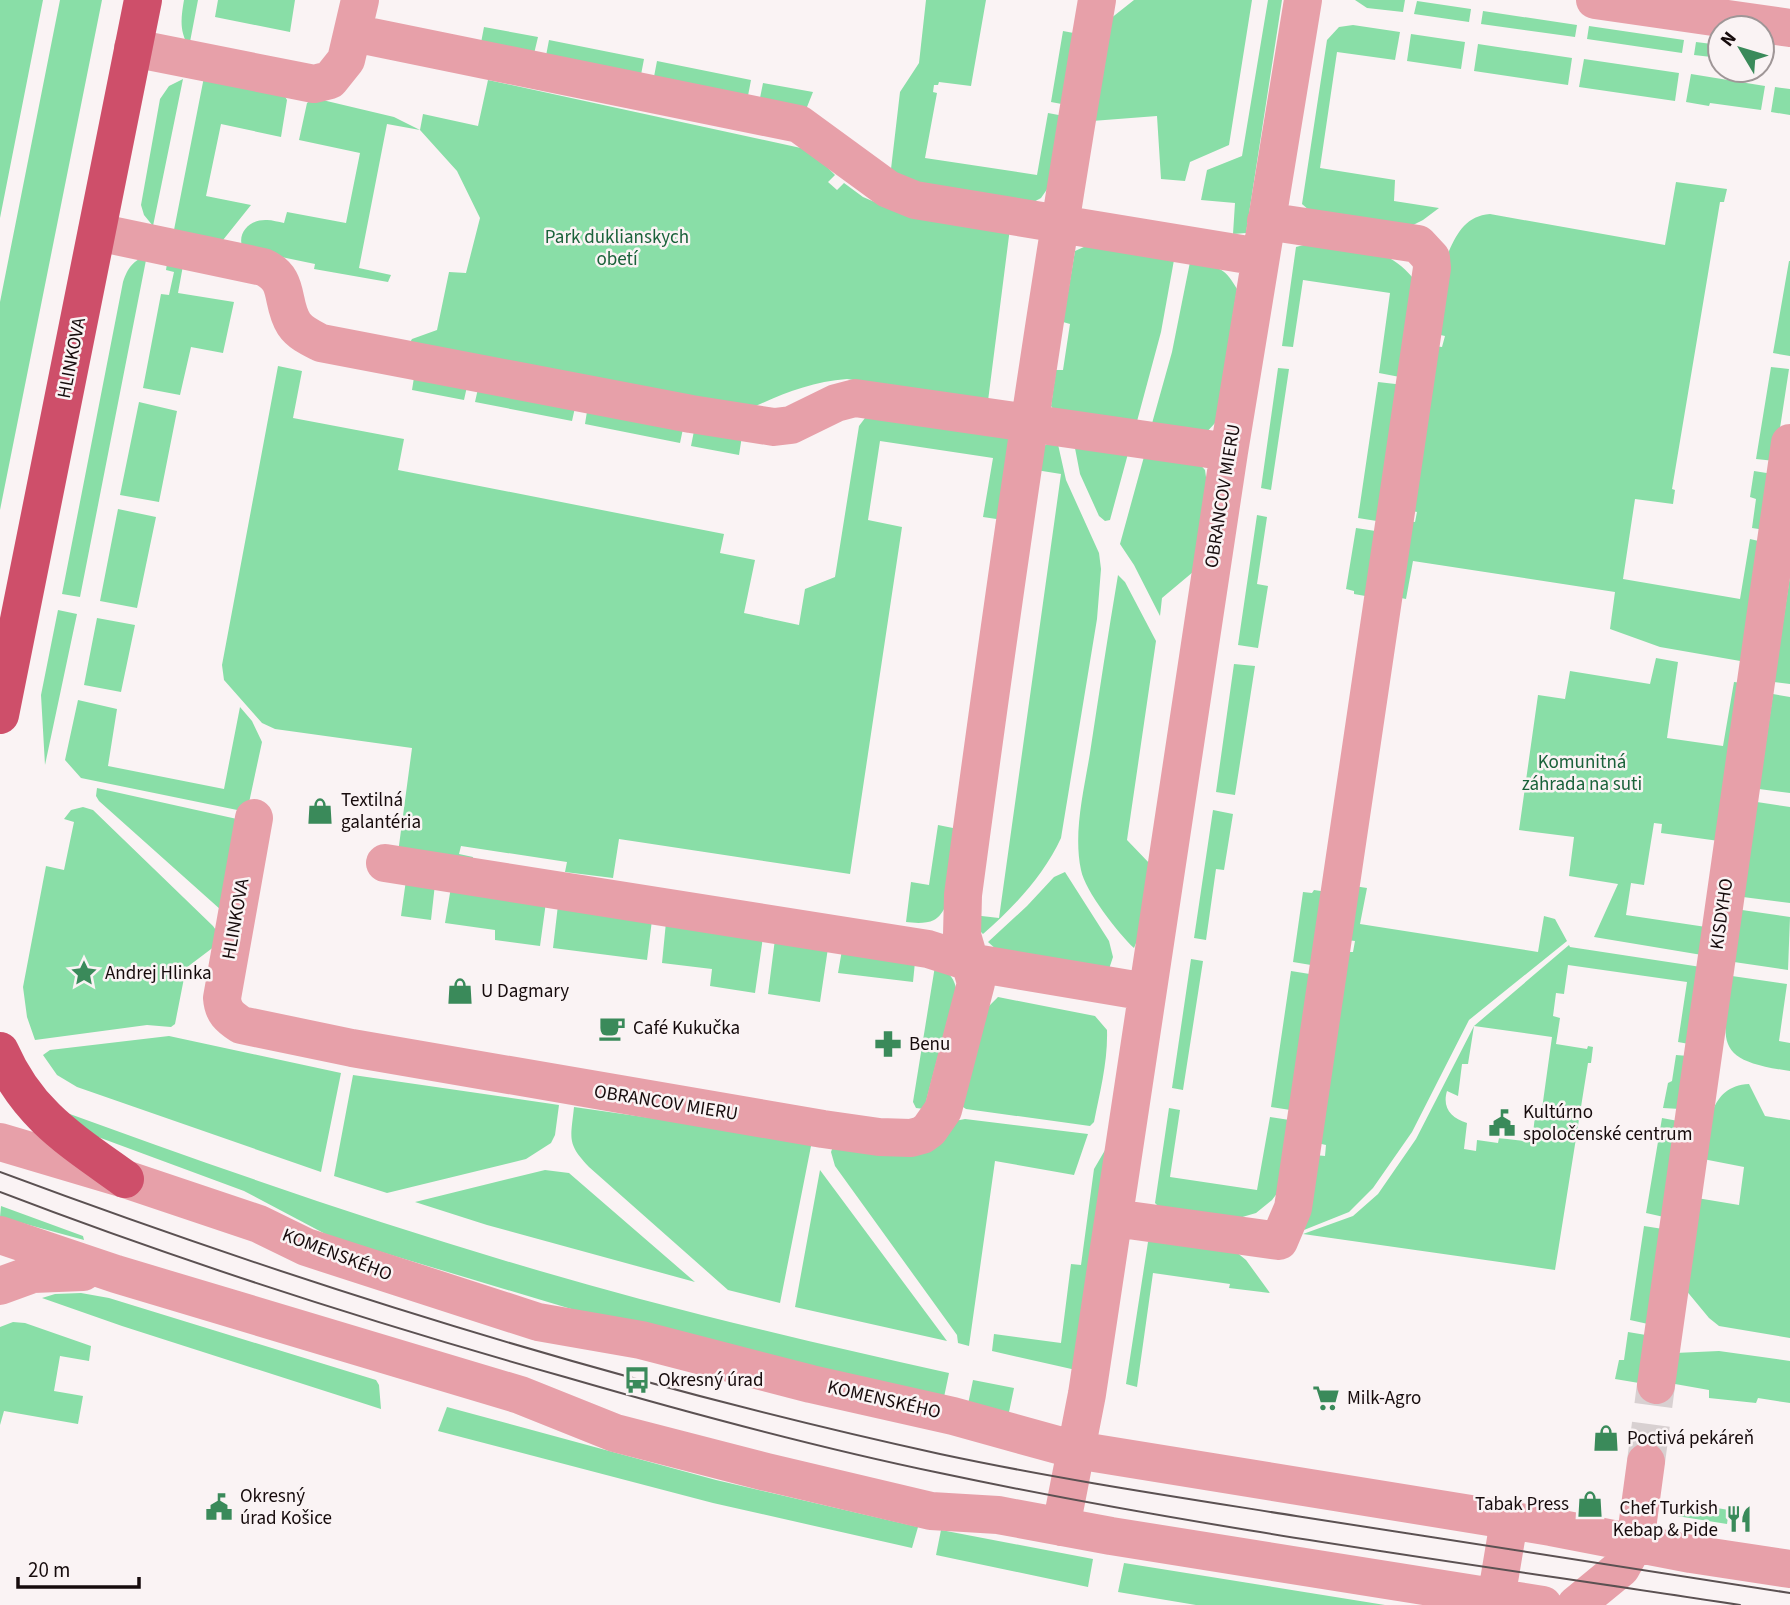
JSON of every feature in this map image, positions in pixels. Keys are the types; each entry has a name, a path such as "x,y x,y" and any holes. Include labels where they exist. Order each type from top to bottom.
{"main road":[{"name":"HLINKOVA","path":"0,715 143,0"},
{"path":"0,1051 21,1090 51,1124 125,1179"}],"street":[{"name":"OBRANCOV MIERU","path":"230,1018 253,1028 541,1082 823,1129 888,1138 911,1138 929,1130 943,1110 976,984 962,935 963,895 1029,422 1097,0"},
{"name":"OBRANCOV MIERU","path":"1061,1527 1087,1394 1229,452 1303,0"},
{"path":"1595,0 1790,28"},
{"path":"134,48 314,84 330,80 339,71 345,60 356,17 799,124 888,188 915,200 1059,223 1263,239 1418,244 1431,258 1432,268 1293,1208 1279,1241 1114,1218"},
{"path":"97,232 263,267 275,272 282,285 294,324 305,335 321,343 664,409 774,427 791,425 836,403 855,398 1229,452"},
{"name":"KISDYHO","path":"1656,1385 1790,443"},
{"name":"HLINKOVA","path":"230,1018 223,1009 222,998 254,818"},
{"path":"385,863 928,949 969,962 1147,992"},
{"name":"KOMENSKÉHO","path":"0,1142 125,1179 259,1224 306,1247 538,1322 641,1340 811,1384 953,1416 1076,1450 1790,1569"},
{"path":"0,1235 116,1274 520,1395 615,1433 766,1472 931,1511 998,1515 1496,1602 1543,1605"},
{"path":"0,1286 16,1279 50,1272 116,1274"},
{"path":"1576,1605 1621,1568 1635,1544 1646,1462"},
{"path":"1496,1602 1509,1521"}],"green space":[{"path":"0,0 43,0 0,218"},
{"path":"60,0 102,0 0,510 0,302"},
{"path":"184,0 198,0 189,47 182,24"},
{"path":"218,0 295,0 290,32 215,17"},
{"path":"926,0 986,0 971,86 939,82 934,85 933,92 937,93 925,158 1037,175 1048,113 1064,116 1050,185 1041,198 1028,205 905,189 891,169 900,92 919,63"},
{"path":"1134,0 1252,0 1229,145 1190,162 1185,181 1161,179 1157,116 1092,121 1110,19"},
{"path":"1268,0 1282,0 1246,233 1233,234 1235,203 1201,200 1207,170 1242,156"},
{"path":"1355,0 1405,0 1403,12 1367,8"},
{"path":"1417,1 1471,9 1469,22 1414,14"},
{"path":"1483,11 1577,25 1575,37 1481,24"},
{"path":"1353,25 1400,32 1395,60 1337,52 1320,168 1395,180 1394,201 1439,208 1411,226 1310,211 1302,204 1327,40 1339,27"},
{"path":"1589,26 1684,40 1682,53 1587,39"},
{"path":"484,27 538,37 533,58 480,48"},
{"path":"1063,31 1079,34 1067,105 1051,102"},
{"path":"1411,34 1465,42 1461,69 1407,61"},
{"path":"549,40 644,59 640,80 545,61"},
{"path":"1696,42 1706,43 1706,56 1694,55"},
{"path":"1478,44 1572,58 1568,85 1474,71"},
{"path":"1584,59 1679,73 1675,101 1579,87"},
{"path":"657,61 751,80 747,101 653,82"},
{"path":"1691,74 1706,76 1706,84 1765,86 1761,110 1686,102"},
{"path":"204,77 283,93 287,100 281,137 221,124 206,196 251,205 223,240 173,235"},
{"path":"183,79 153,226 144,215 141,205 160,99 169,86"},
{"name":"Park duklianskych obetí","path":"488,80 810,150 835,175 828,182 837,190 844,183 863,197 877,203 1010,228 988,401 847,379 795,390 745,411 408,346 412,339 437,330 449,272 466,273 480,218 457,171 420,130 423,114 478,126"},
{"path":"763,83 813,92 805,112 759,103"},
{"path":"1775,87 1790,89 1790,115 1771,112"},
{"path":"314,98 394,117 420,130 387,124 359,268 391,275 388,282 314,269 315,264 243,249 241,238 246,228 261,220 284,223 287,212 346,223 360,153 299,140 307,103"},
{"path":"1676,182 1727,189 1724,202 1720,202 1672,489 1675,490 1673,504 1635,499 1623,579 1740,599 1750,539 1763,542 1746,662 1660,647 1610,629 1615,592 1413,561 1406,599 1396,597 1406,521 1415,522 1417,512 1408,510 1434,346 1442,347 1445,336 1436,334 1449,251 1460,231 1469,221 1490,214 1665,245"},
{"path":"1315,242 1357,247 1380,254 1392,259 1413,278 1405,378 1379,373 1390,293 1303,280 1293,347 1282,346 1296,247"},
{"path":"1086,246 1174,260 1161,332 1136,425 1058,415 1051,406 1056,370 1063,370 1070,324 1063,322 1075,251"},
{"path":"147,255 80,597 62,594 123,282 132,265"},
{"path":"168,257 184,260 178,293 234,302 223,353 191,347 180,395 143,388 161,294 169,295 174,272 166,270"},
{"path":"1790,261 1790,356 1773,353"},
{"path":"1190,262 1223,271 1237,289 1216,422 1204,435 1151,427 1172,352"},
{"path":"278,366 302,371 293,418 404,439 398,470 724,534 720,553 755,560 744,613 799,625 805,589 835,577 859,426 865,418 1011,428 1003,520 983,517 993,458 880,441 868,520 902,527 850,874 619,839 613,878 565,872 567,862 461,846 459,854 473,857 472,867 398,853 412,748 275,729 262,723 224,680 222,665"},
{"path":"1771,367 1789,369 1775,461 1756,459"},
{"path":"1278,368 1289,369 1271,490 1261,488"},
{"path":"415,371 468,382 464,400 412,390"},
{"path":"1378,382 1404,385 1383,522 1358,518"},
{"path":"479,384 576,403 572,421 475,402"},
{"path":"139,402 177,411 159,502 120,495"},
{"path":"588,405 684,424 680,443 585,424"},
{"path":"695,426 742,436 739,455 691,446"},
{"path":"1057,440 1066,480 1099,553 1101,569 1097,619 1061,838 1046,865 1027,890 1006,913 983,934 973,915 999,918 1061,474 1036,470 1041,447"},
{"path":"1074,443 1129,450 1110,520 1105,521 1099,516 1080,474"},
{"path":"1145,453 1196,460 1205,470 1207,484 1193,572 1162,598 1160,616 1120,544"},
{"path":"1754,471 1773,474 1765,530 1752,528 1756,499 1750,497"},
{"path":"118,509 156,517 137,608 100,601"},
{"path":"1257,515 1267,517 1257,584 1268,586 1258,648 1238,645"},
{"path":"1356,528 1382,532 1371,597 1354,594 1354,591 1346,589"},
{"path":"1118,575 1125,582 1156,641 1127,840 1151,865 1142,929 1134,948 1111,922 1089,889 1081,870 1078,841 1082,797"},
{"path":"1790,576 1790,684 1774,682"},
{"path":"58,610 77,614 45,765 41,695"},
{"path":"97,618 135,625 121,692 84,685"},
{"name":"Komunitná záhrada na suti","path":"1656,658 1678,662 1667,738 1723,746 1734,682 1743,683 1719,841 1661,833 1662,824 1654,823 1644,885 1631,883 1626,915 1706,927 1702,955 1594,937 1618,884 1569,876 1574,837 1519,830 1538,695 1565,699 1570,671 1650,684"},
{"path":"1234,664 1255,666 1235,795 1216,792"},
{"path":"1773,694 1790,697 1790,793 1759,789"},
{"path":"78,700 117,709 108,766 224,789 240,707 252,721 262,742 247,812 81,778 65,760"},
{"path":"97,788 246,821 221,910 99,801 96,796"},
{"path":"1757,802 1790,807 1790,903 1743,897"},
{"path":"83,807 93,810 213,926 218,933 219,943 186,968 175,1024 171,1027 147,1025 35,1040 27,1017 23,987 46,866 64,870 74,822 64,819 71,810"},
{"path":"1213,810 1233,814 1224,870 1216,869 1206,940 1194,938"},
{"path":"938,825 958,829 950,893 941,914 934,920 924,923 906,922 911,882 929,885"},
{"path":"1065,872 1109,941 1113,957 1109,969 997,950 988,942 1054,877"},
{"path":"406,880 435,884 431,920 401,916"},
{"path":"1354,886 1367,888 1360,924 1538,952 1544,916 1555,919 1567,941 1469,1020 1412,1132 1373,1188 1349,1212 1304,1230 1315,1155 1325,1156 1326,1145 1317,1143 1345,952 1353,952 1355,941 1347,940"},
{"path":"451,887 546,902 540,946 495,940 495,930 445,923"},
{"path":"1314,890 1327,892 1317,966 1293,962 1303,892 1312,893"},
{"path":"558,905 652,920 647,960 553,948"},
{"path":"1742,910 1790,917 1788,970 1734,962"},
{"path":"666,922 763,937 755,993 710,986 712,969 662,963"},
{"path":"775,939 828,948 820,1002 768,994"},
{"path":"1569,945 1701,967 1689,1044 1678,1042 1687,982 1568,965 1564,994 1556,993 1553,1016 1560,1018 1556,1044 1587,1049 1588,1046 1593,1047 1591,1063 1588,1063 1555,1270 1303,1234 1353,1216 1378,1194 1416,1139 1474,1026","holes":["1474,1026 1552,1037 1541,1116 1535,1116 1532,1142 1499,1138 1498,1143 1477,1140 1476,1151 1464,1149 1467,1123 1449,1112 1446,1097 1447,1091 1458,1096 1462,1064 1468,1064"]},
{"path":"842,950 915,962 913,982 838,973"},
{"path":"1191,959 1203,961 1183,1090 1172,1088"},
{"path":"935,966 949,974 956,988 924,1109 916,1108 913,1102"},
{"path":"1291,971 1316,975 1297,1111 1271,1107"},
{"path":"1732,976 1787,984 1779,1041 1790,1043 1790,1071 1747,1061 1735,1054 1728,1045 1726,1018"},
{"path":"998,997 1095,1016 1107,1030 1103,1076 1094,1122 1090,1126 966,1109 960,1105 985,1010"},
{"path":"169,1036 341,1073 321,1172 77,1087 57,1075 43,1055 50,1050"},
{"path":"1676,1055 1688,1056 1680,1109 1663,1108 1668,1083 1672,1081"},
{"path":"353,1075 559,1105 555,1135 551,1143 526,1159 387,1193 334,1176"},
{"path":"1749,1084 1765,1116 1790,1120 1790,1338 1719,1326 1685,1289 1697,1198 1739,1205 1744,1167 1703,1159 1709,1122 1718,1100 1725,1092"},
{"path":"574,1107 812,1141 780,1303 728,1290 589,1167 573,1146"},
{"path":"1169,1108 1180,1110 1170,1177 1257,1190 1270,1117 1296,1121 1288,1179 1272,1200 1256,1213 1239,1218 1159,1207 1155,1203"},
{"path":"56,1109 273,1186 492,1257 678,1309 949,1373 943,1402 638,1329 331,1237 244,1191 98,1137"},
{"path":"1662,1118 1678,1121 1664,1217 1646,1213"},
{"path":"965,1119 1088,1134 1074,1175 995,1161 969,1346 958,1343 957,1335 835,1166 831,1152 834,1144"},
{"path":"1108,1145 1076,1370 992,1351 994,1334 1061,1343 1071,1264 1081,1265 1094,1169"},
{"path":"545,1170 569,1173 695,1282 487,1225 415,1202"},
{"path":"820,1170 947,1341 795,1307"},
{"path":"1,1206 83,1236 84,1240 0,1217"},
{"path":"1644,1226 1663,1229 1648,1324 1630,1320"},
{"path":"1153,1240 1235,1251 1246,1260 1270,1293 1229,1288 1230,1284 1153,1273 1137,1387 1126,1384 1148,1242"},
{"path":"81,1293 109,1298 376,1380 379,1385 381,1409 42,1298 55,1294"},
{"path":"13,1322 25,1323 91,1346 89,1361 60,1356 54,1391 83,1396 78,1424 4,1411 0,1425 0,1327"},
{"path":"1628,1332 1646,1335 1639,1383 1615,1379 1619,1360 1624,1360"},
{"path":"1719,1351 1790,1361 1790,1403 1758,1398 1756,1403 1709,1398 1709,1390 1675,1384 1675,1353"},
{"path":"973,1380 1014,1388 1008,1417 967,1409"},
{"path":"447,1407 716,1480 918,1527 912,1548 713,1503 438,1431"},
{"path":"1680,1502 1729,1510 1727,1524 1677,1516"},
{"path":"941,1530 1093,1559 1088,1587 936,1555"},
{"path":"1124,1563 1385,1605 1196,1605 1118,1592"}],"tunnel":[{"path":"1646,1462 1656,1385"}],"tram line":[{"path":"0,1172 231,1254 465,1330 701,1396 820,1426 940,1454 1117,1487 1790,1593"},
{"path":"0,1192 139,1243 351,1313 658,1404 846,1452 1139,1511 1339,1545 1740,1605"}],"place":[{"name":"Textilná galantéria","path":"320,811"},
{"name":"Andrej Hlinka","path":"84,973"},
{"name":"U Dagmary","path":"460,991"},
{"name":"Café Kukučka","path":"612,1028"},
{"name":"Benu","path":"888,1044"},
{"name":"Kultúrno spoločenské centrum","path":"1502,1123"},
{"name":"Okresný úrad","path":"637,1380"},
{"name":"Milk-Agro","path":"1326,1398"},
{"name":"Poctivá pekáreň","path":"1606,1438"},
{"name":"Tabak Press","path":"1590,1504"},
{"name":"Okresný úrad Košice","path":"219,1507"},
{"name":"Chef Turkish Kebap & Pide","path":"1739,1519"}]}
